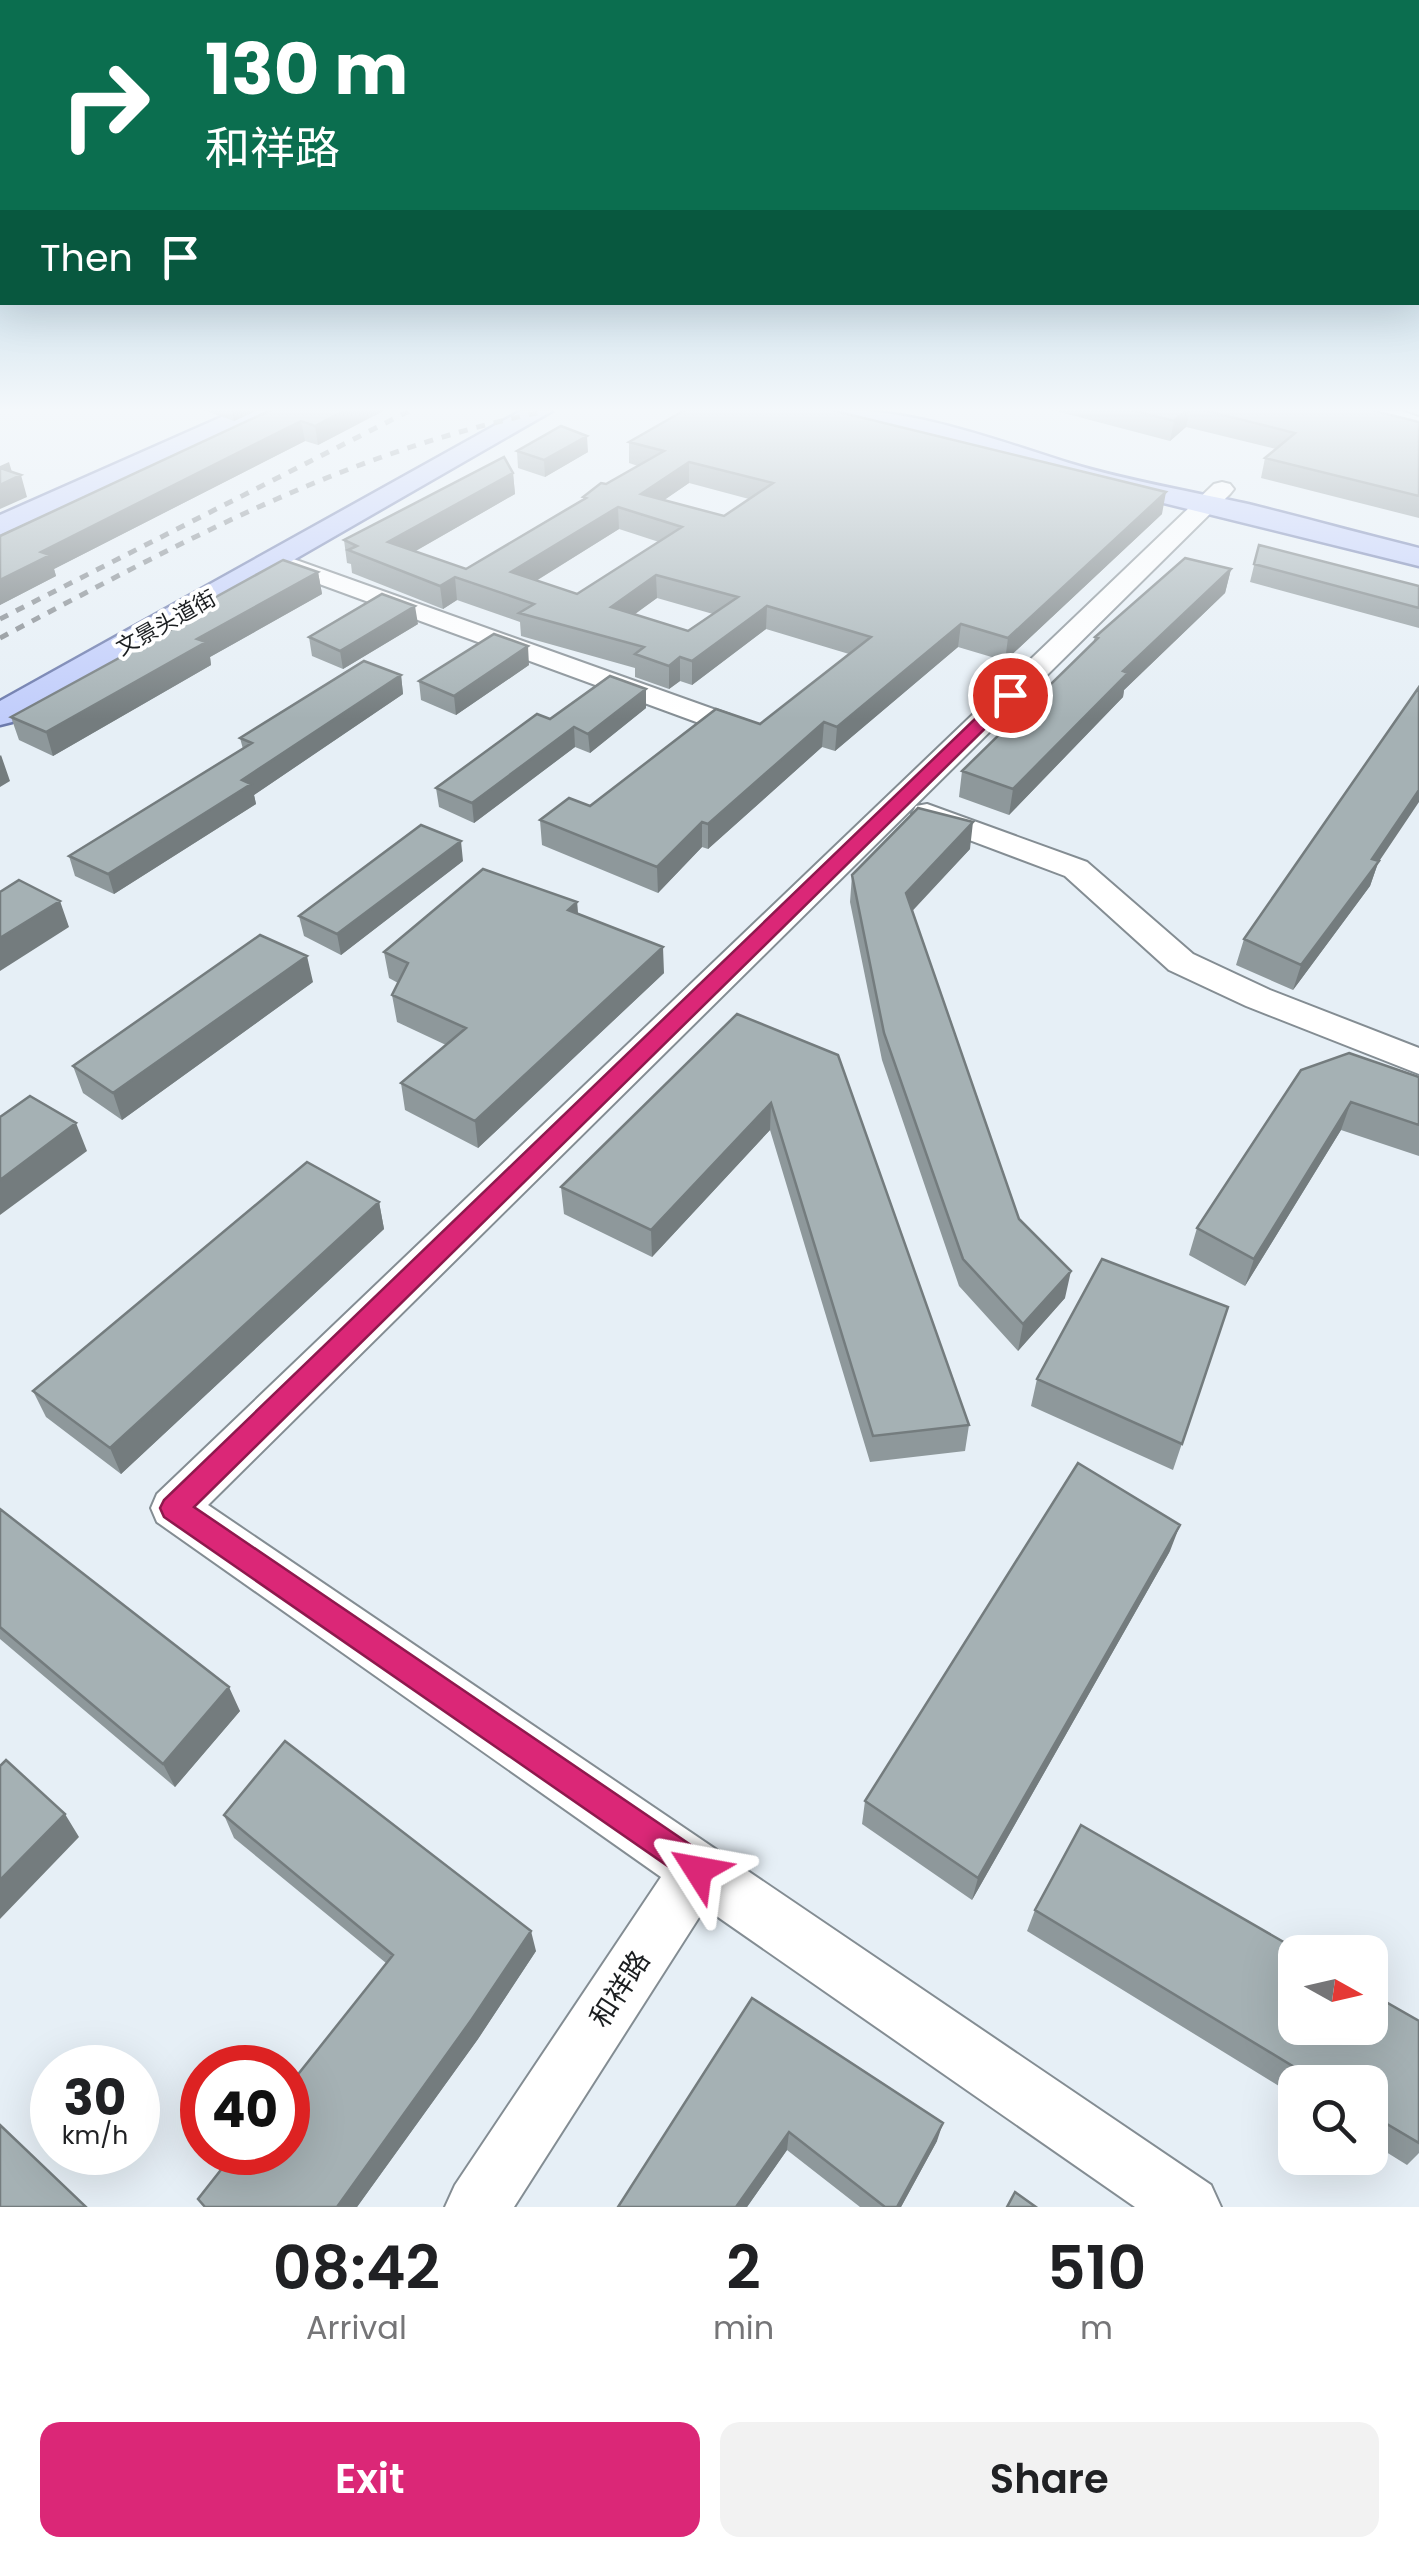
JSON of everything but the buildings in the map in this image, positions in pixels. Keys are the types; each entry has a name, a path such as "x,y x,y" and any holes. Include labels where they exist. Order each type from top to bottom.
{"main road":[{"path":"0,526 26,514"},
{"path":"0,541 59,514"},
{"name":"文景头道街","path":"0,716 340,514"},
{"name":"文景头道街","path":"0,702 351,514"},
{"path":"1231,514 1238,520 1419,567"},
{"path":"1252,514 1419,557"},
{"path":"1295,514 1419,545"},
{"path":"1346,514 1419,532"}],"street":[{"path":"1188,2207 174,1508 1197,514"},
{"path":"271,558 720,721"},
{"path":"900,802 1076,869 1182,962 1258,998 1419,1062"},
{"name":"和祥路","path":"476,2207 698,1870"}],"railway":[{"path":"0,619 206,514"},
{"path":"0,638 244,514"}],"route":[{"path":"698,1870 174,1508 1010,695"}]}
